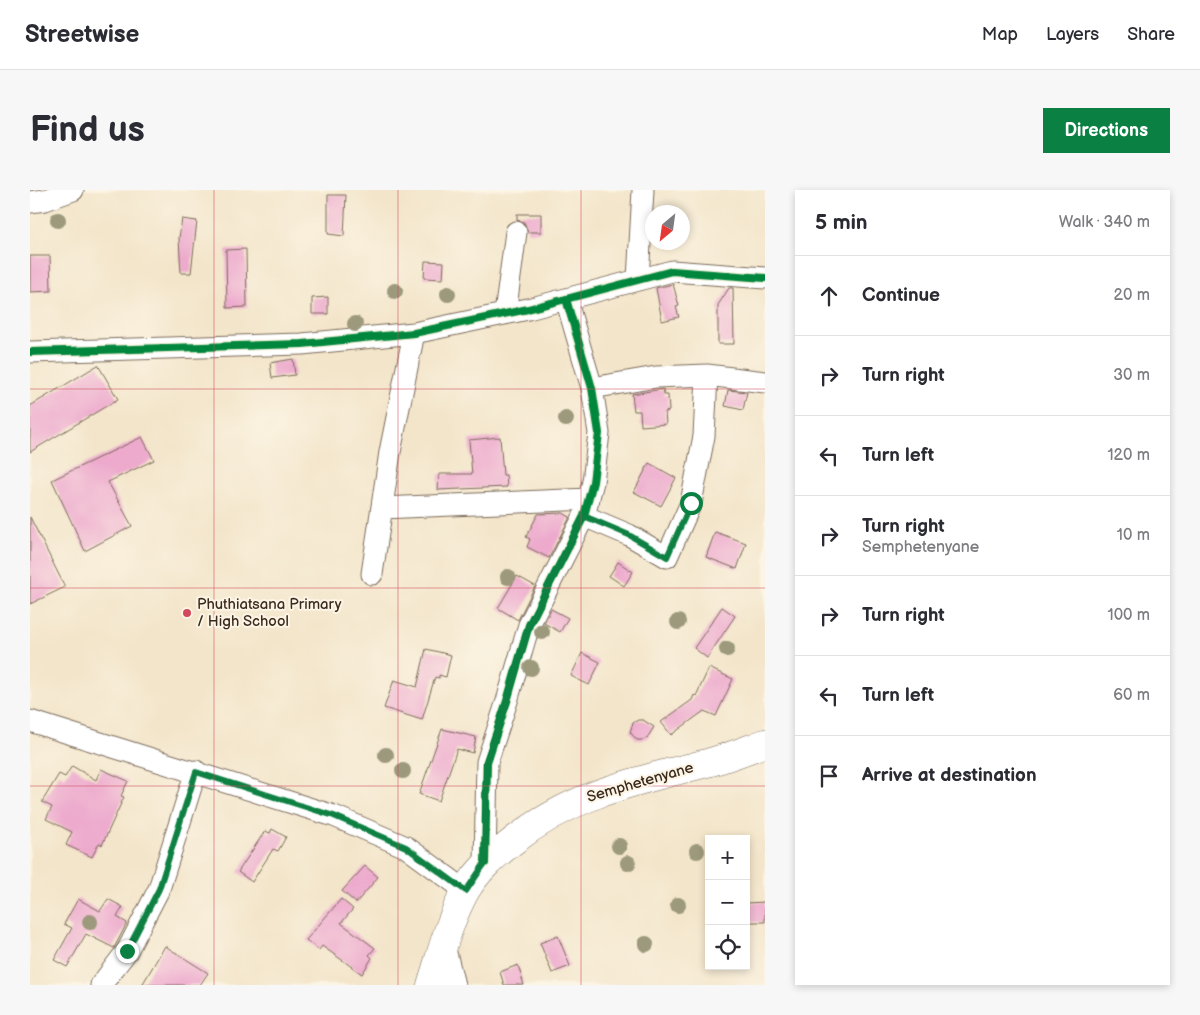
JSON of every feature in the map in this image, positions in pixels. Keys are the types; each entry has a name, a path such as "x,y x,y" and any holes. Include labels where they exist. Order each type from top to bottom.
{"main road":[{"name":"Semphetenyane","path":"431,985 453,916 466,891 485,863 548,816 582,799 648,776 709,762 765,743"}],"street":[{"path":"30,202 45,200 73,190"},
{"path":"638,280 643,190"},
{"path":"505,314 516,232"},
{"path":"30,352 302,344 414,333 505,314 672,271 765,278"},
{"path":"485,863 486,762 507,702 529,625 586,507 600,433 592,388 566,299"},
{"path":"372,574 390,452 414,333"},
{"path":"592,388 656,377 707,375 765,382"},
{"path":"382,508 586,507 667,557 691,503 704,436 707,375"},
{"path":"30,720 334,816 406,847 466,891"},
{"path":"101,985 127,951 159,889 196,772"},
{"path":"444,945 454,985"}],"building":[{"path":"328,195 346,195 344,236 328,234"},
{"path":"517,214 541,214 541,232 528,232 524,222 517,220"},
{"path":"182,219 197,221 191,273 181,273 179,238"},
{"path":"246,249 247,307 227,308 226,250"},
{"path":"30,256 50,256 51,291 30,292"},
{"path":"425,261 444,262 443,279 424,278"},
{"path":"673,284 679,306 676,307 679,317 662,321 656,288"},
{"path":"729,288 733,288 734,344 718,344 718,305"},
{"path":"328,297 328,314 312,314 312,298"},
{"path":"293,359 295,375 272,378 270,363"},
{"path":"98,365 118,399 30,452 30,406"},
{"path":"663,389 664,395 668,395 669,411 665,412 666,424 641,426 640,411 634,411 632,394"},
{"path":"728,390 747,392 743,410 725,406"},
{"path":"142,437 154,460 108,482 132,526 85,551 52,480"},
{"path":"500,437 503,475 506,475 507,487 438,490 439,474 472,474 469,440"},
{"path":"649,463 676,478 661,506 634,492"},
{"path":"563,513 570,517 549,558 527,547 530,539 526,537 538,514"},
{"path":"30,517 65,587 30,604"},
{"path":"715,532 746,543 737,569 706,557"},
{"path":"618,562 633,572 624,586 609,576"},
{"path":"517,576 535,586 518,620 498,608"},
{"path":"722,607 735,616 707,658 694,648"},
{"path":"551,609 568,618 560,632 544,623"},
{"path":"426,649 451,655 446,677 439,675 439,678 435,677 422,720 384,708 394,680 417,687"},
{"path":"582,653 600,662 589,685 571,676"},
{"path":"709,668 733,679 716,716 704,711 671,735 661,722 692,700 694,695 696,696"},
{"path":"643,720 654,727 647,738 642,740 637,740 630,732 633,723"},
{"path":"442,729 476,737 473,753 457,749 439,801 419,794"},
{"path":"72,766 96,780 101,769 128,781 121,796 124,797 102,845 99,843 92,857 66,845 72,832 46,819 52,807 42,802 59,774 65,777"},
{"path":"272,829 286,837 278,851 273,849 252,882 238,872 265,831 270,833"},
{"path":"365,866 378,877 356,903 342,891"},
{"path":"78,899 100,911 108,899 123,907 117,917 127,923 114,948 86,934 67,967 54,960 72,928 64,924"},
{"path":"341,899 353,909 341,923 375,948 369,955 372,958 362,974 322,946 319,950 306,940"},
{"path":"765,902 765,922 750,922 750,903"},
{"path":"558,936 570,966 552,973 540,943"},
{"path":"165,946 208,973 200,985 142,985"},
{"path":"518,965 524,985 504,985 500,972"}],"cycle path":[{"path":"30,352 302,344 414,333 528,309 672,271 765,278"},
{"path":"485,863 487,762 529,625 584,516 593,482 599,433 592,388 566,299"}],"place":[{"name":"Phuthiatsana Primary / High School","path":"187,613"}],"route":[{"path":"127,951 159,889 196,772 334,816 406,847 466,891 485,863 486,762 507,702 529,625 584,516 629,535 667,557 691,503"}]}
